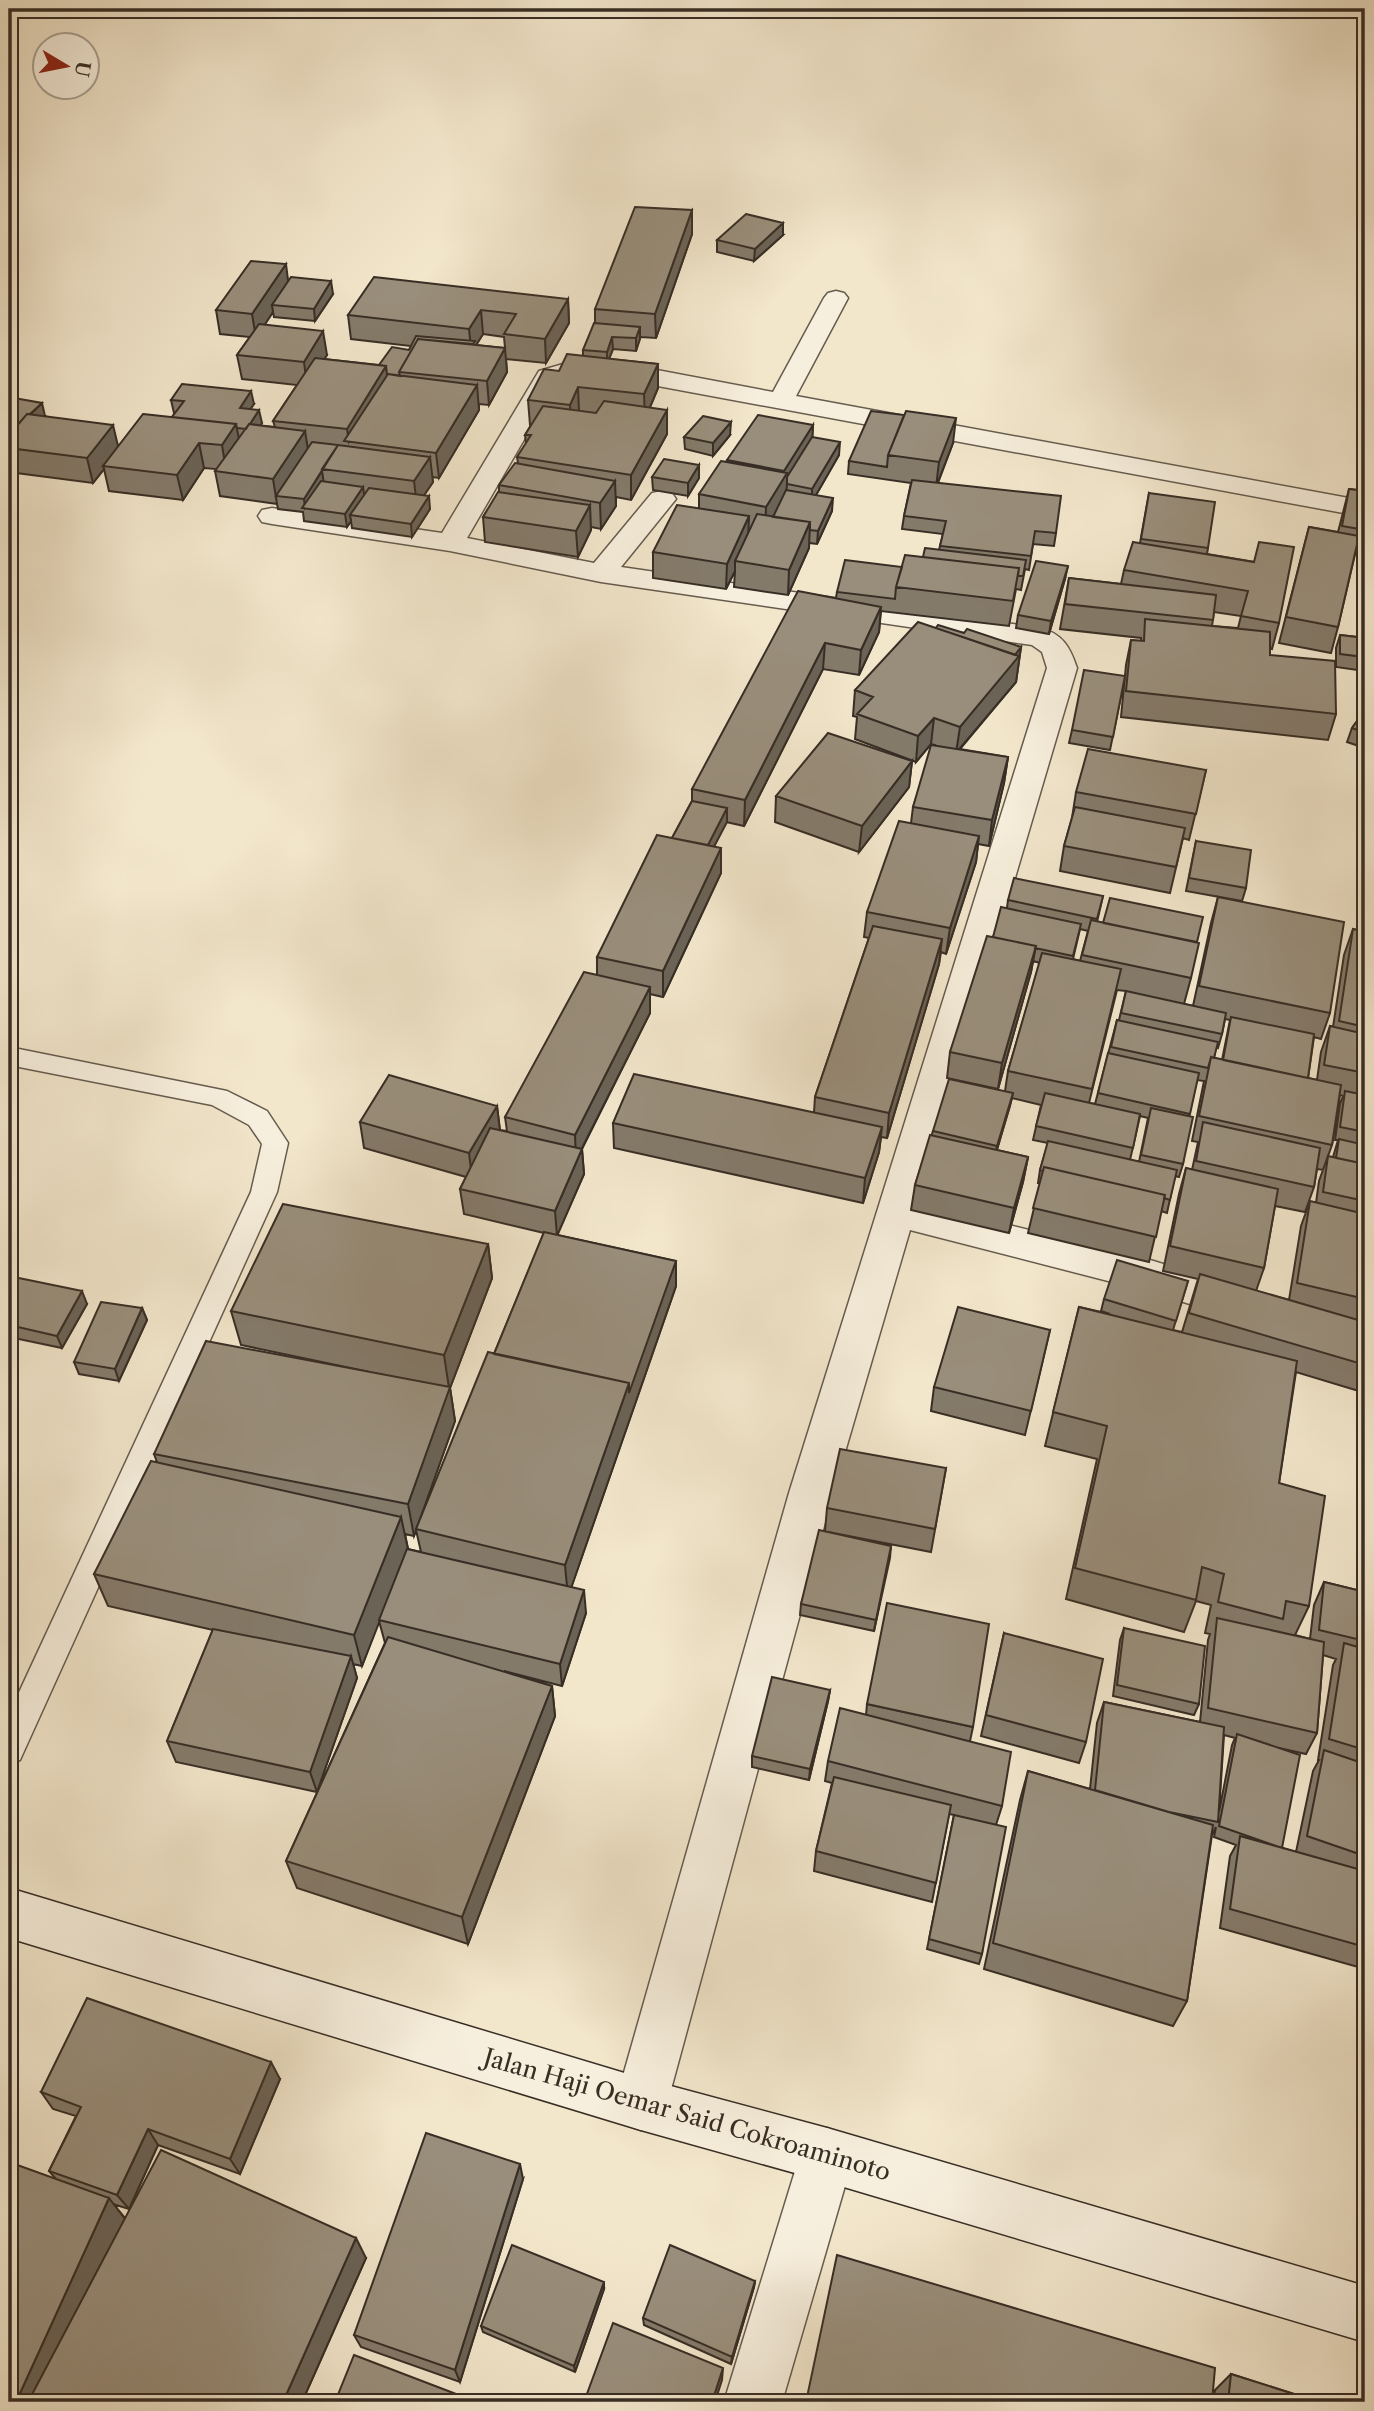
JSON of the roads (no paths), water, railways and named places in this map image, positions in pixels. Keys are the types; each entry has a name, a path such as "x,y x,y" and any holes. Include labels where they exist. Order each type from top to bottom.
{"street":[{"path":"781,400 836,298"},
{"path":"450,543 548,376 570,370 616,369 1365,509"},
{"path":"601,573 662,499"},
{"path":"272,516 450,543 601,573 1040,637 1056,649 1062,668 811,1493 641,2104"},
{"path":"896,1212 1147,1275 1275,1314"},
{"name":"Jalan Haji Oemar Said Cokroaminoto","path":"9,1913 641,2104 827,2155 1365,2314"},
{"path":"753,2402 827,2155"}],"lane":[{"path":"9,1056 218,1097 258,1118 275,1143 264,1192 9,1749"}]}
